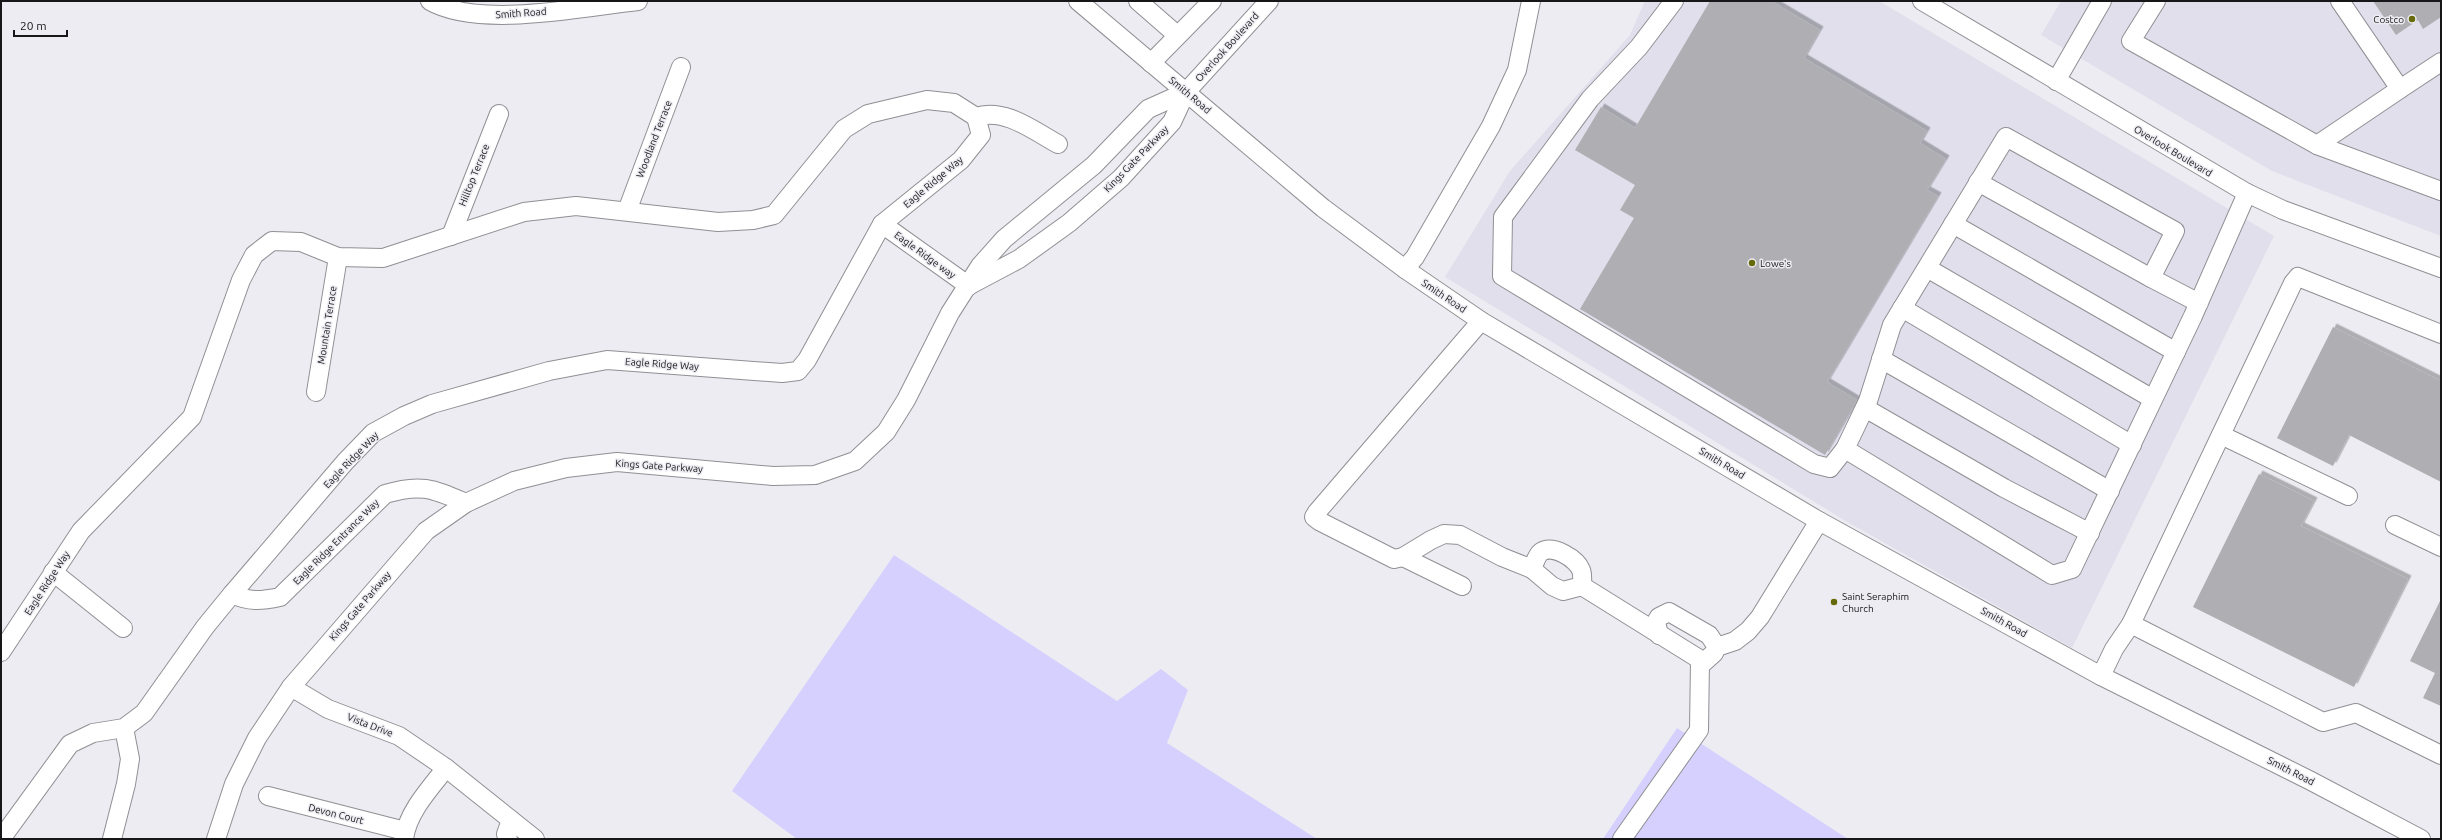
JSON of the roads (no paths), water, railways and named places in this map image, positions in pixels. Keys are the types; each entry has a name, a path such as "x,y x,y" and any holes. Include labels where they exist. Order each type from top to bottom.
{"street":[{"name":"Smith Road","path":"430,1 438,5 484,15 528,13 638,1"},
{"name":"Smith Road","path":"1078,1 1323,208 1406,270 1481,321 1819,521 2101,676 2311,781 2421,839"},
{"path":"1138,1 1177,35"},
{"path":"1151,62 1212,1"},
{"name":"Overlook Boulevard","path":"1186,92 1269,1"},
{"path":"1406,270 1491,126 1517,70 1531,1"},
{"path":"1674,1 1638,47 1590,99 1503,217 1502,276 1814,464 1830,468 1845,449 1865,408 1892,325 2006,137 2175,231 2151,278"},
{"name":"Overlook Boulevard","path":"1922,1 2247,193 2283,210 2441,268"},
{"path":"2056,81 2102,1"},
{"path":"2156,1 2131,42 2317,145 2441,191"},
{"path":"2340,1 2400,89"},
{"path":"2317,145 2441,62"},
{"name":"Woodland Terrace","path":"627,211 681,67"},
{"name":"Kings Gate Parkway","path":"216,839 234,784 257,738 291,687 426,531 466,503 514,481 566,468 616,462 773,476 815,475 855,461 886,432 906,400 950,313 980,266 1004,239 1094,165 1148,109 1186,92"},
{"name":"Kings Gate Parkway","path":"968,286 1019,259 1069,223 1121,178 1172,122 1186,92"},
{"name":"Eagle Ridge Way","path":"1,652 81,531 192,417 241,280 254,255 272,241 301,242 338,257 383,258 524,212 576,206 718,222 753,220 774,215 844,129 868,114 927,100 954,103 976,117 981,134 961,160 882,224 807,360 798,371 782,373 607,360 550,371 432,404 404,416 373,433 345,462 205,627 144,713 124,728 93,733 70,744 1,839"},
{"path":"976,117 986,113 1005,116 1058,144"},
{"name":"Hilltop Terrace","path":"452,236 499,114"},
{"path":"1978,182 2199,303"},
{"path":"1845,449 2052,575 2072,569 2199,303 2247,193"},
{"name":"Eagle Ridge way","path":"882,224 968,286"},
{"path":"1953,224 2176,352"},
{"name":"Mountain Terrace","path":"316,392 338,257"},
{"path":"1927,268 2153,399"},
{"path":"2101,676 2114,649 2131,624 2293,283 2298,277 2441,334"},
{"path":"1902,308 2132,445"},
{"path":"1481,321 1314,517 1394,558 1403,557 1444,534 1460,535 1502,557 1532,569 1542,580 1563,591 1582,586 1700,661 1706,661 1717,647 1735,641 1748,631 1760,617 1819,521"},
{"path":"1881,359 2110,491"},
{"path":"1865,408 1998,484 2090,533"},
{"path":"2221,435 2348,496"},
{"name":"Eagle Ridge Entrance Way","path":"232,594 244,600 260,602 280,597 385,494 408,487 436,490 466,503"},
{"path":"2395,525 2441,546"},
{"path":"1532,569 1541,552 1546,550 1556,551 1576,562 1582,571 1582,586"},
{"path":"1403,557 1462,586"},
{"path":"54,572 123,628"},
{"path":"1659,635 1656,622 1659,617 1669,612 1709,635 1717,647"},
{"path":"2131,624 2323,722 2356,714 2441,755"},
{"path":"1622,839 1699,730 1700,661"},
{"name":"Vista Drive","path":"291,687 328,709 399,736 446,768 535,839"},
{"path":"112,839 126,784 130,759 124,728"},
{"path":"405,835 421,801 446,768"},
{"name":"Devon Court","path":"268,796 405,835"},
{"path":"508,839 506,834 511,820"}],"place":[{"name":"Costco","path":"2412,19"},
{"name":"Lowe's","path":"1752,263"},
{"name":"Saint Seraphim Church","path":"1834,602"}]}
